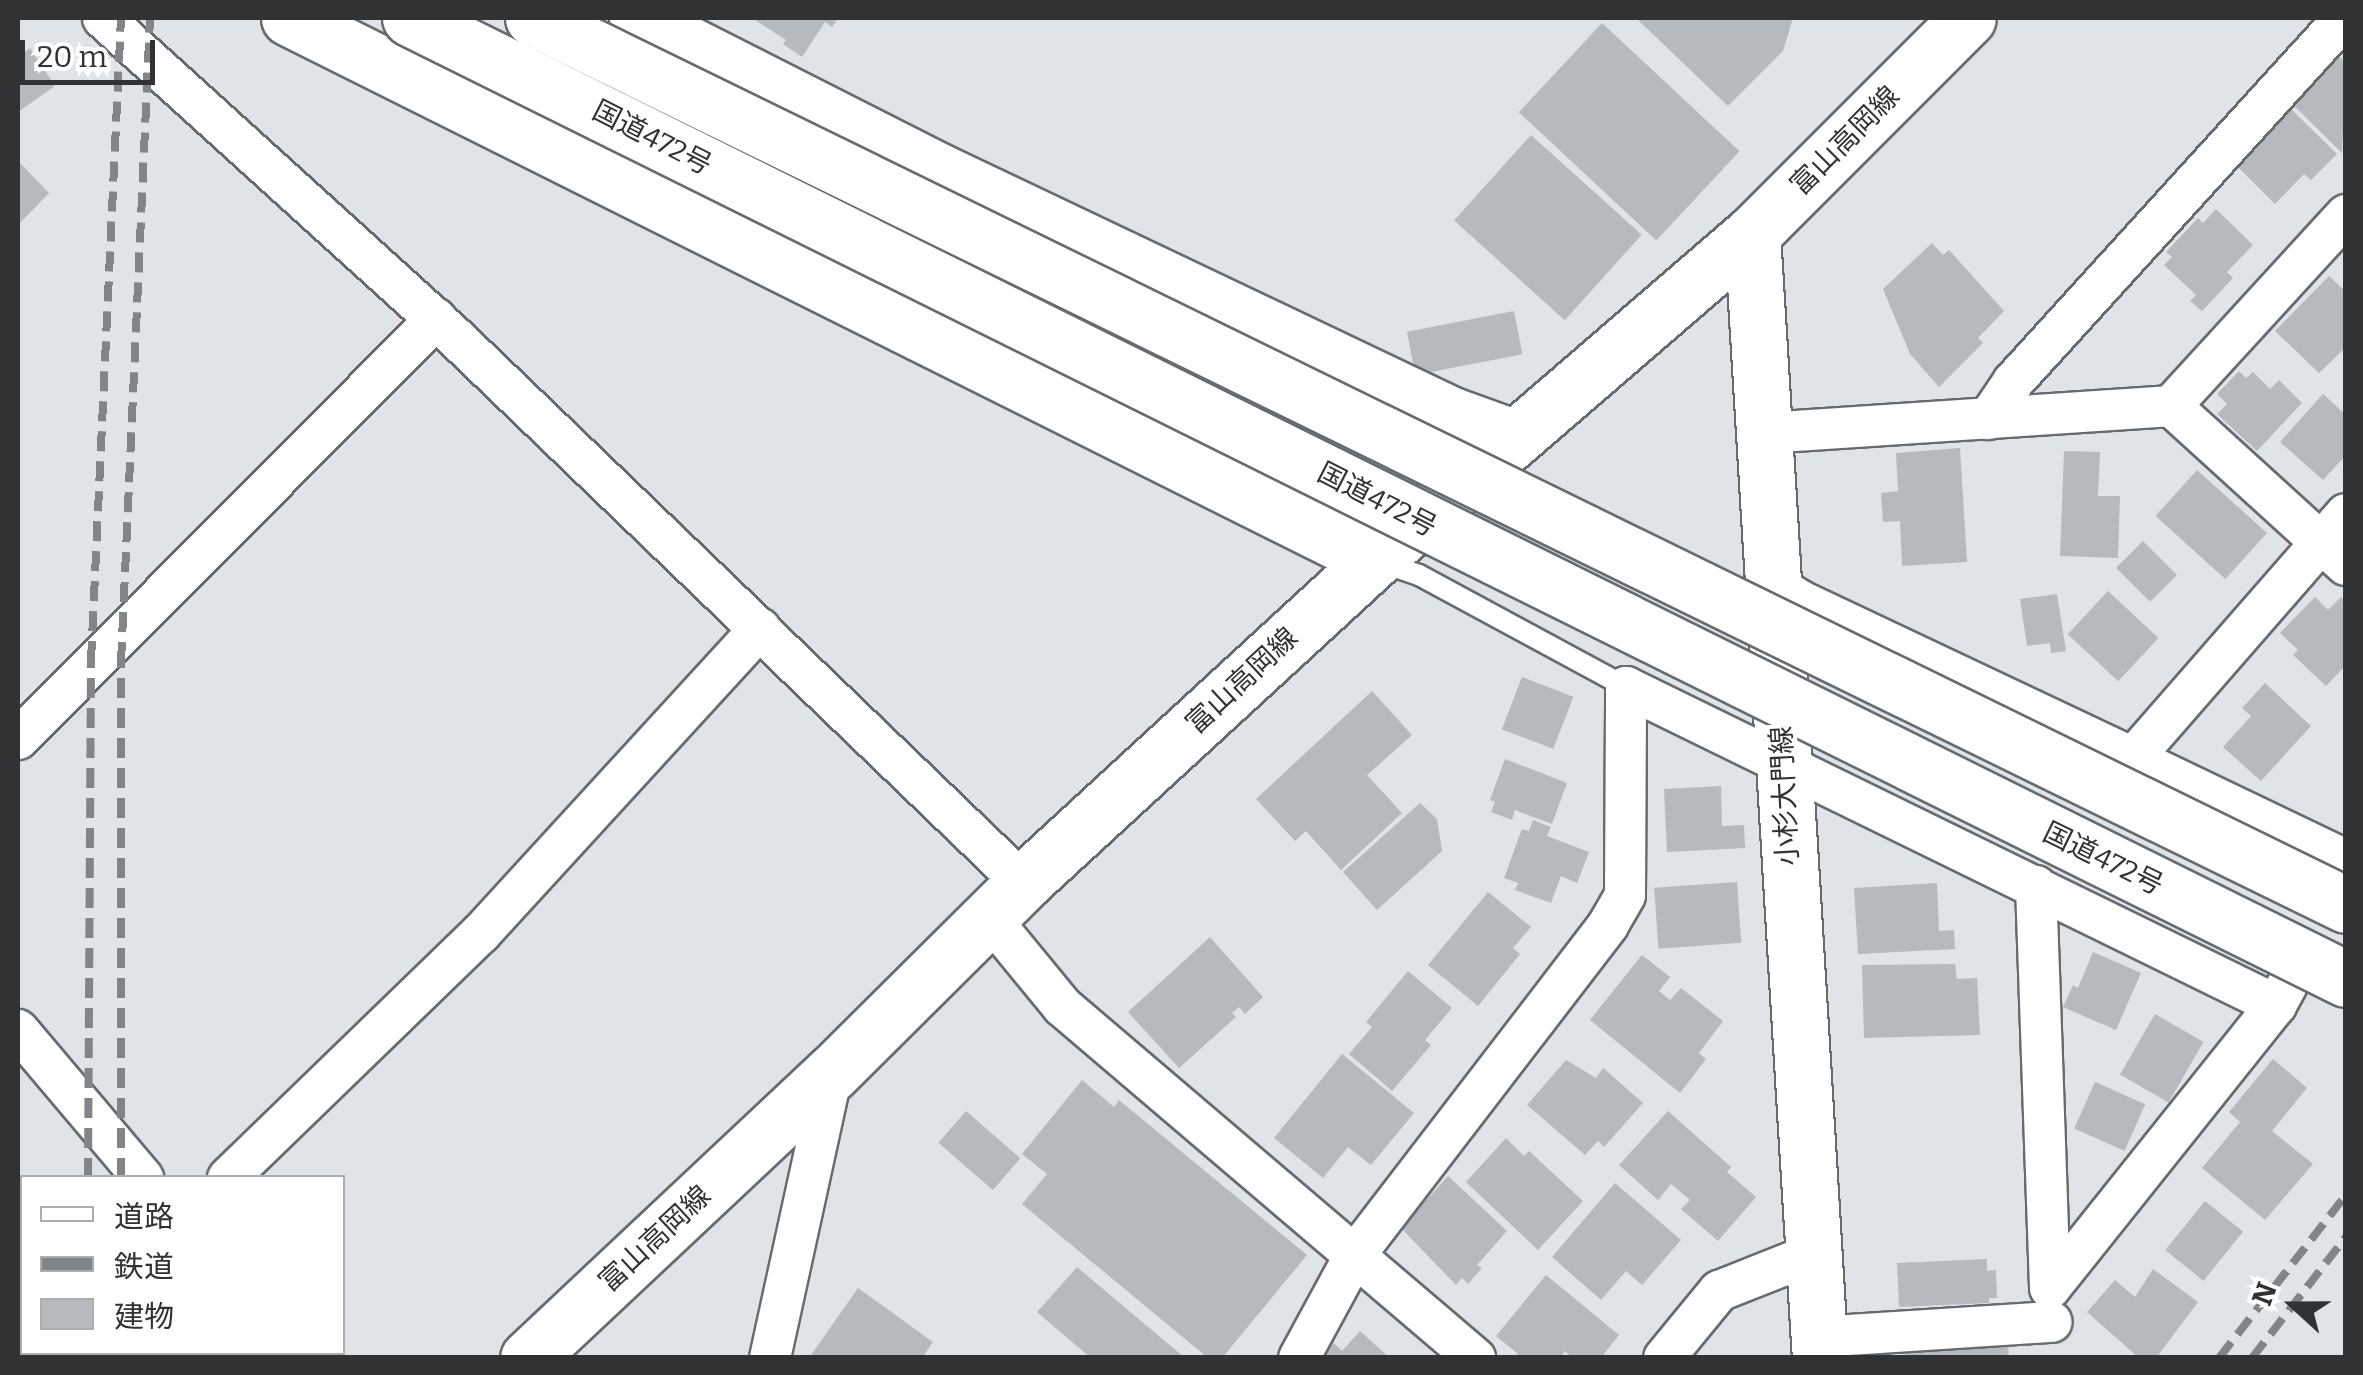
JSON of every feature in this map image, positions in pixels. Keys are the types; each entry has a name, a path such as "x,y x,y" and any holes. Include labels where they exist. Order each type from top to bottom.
{"main road":[{"path":"289,18 1374,560"},
{"name":"国道472号","path":"410,18 2346,980"},
{"name":"国道472号","path":"533,18 2346,905"},
{"path":"637,18 939,172 1452,414 1513,437"},
{"name":"富山高岡線","path":"528,1358 832,1073 1006,900 1374,560 1752,234 1968,18"},
{"name":"小杉大門線","path":"1752,234 1810,1256 1819,1347"}],"street":[{"path":"103,18 436,320 760,630 1006,900 1062,1006 1475,1358"},
{"path":"1988,419 2013,382 2344,18"},
{"path":"2171,406 2346,215"},
{"path":"18,739 436,320"},
{"path":"1766,433 2171,406 2337,541 2132,758"},
{"path":"1772,582 1801,602 2346,860"},
{"path":"231,1175 481,933 760,630"},
{"path":"1299,1358 1355,1255 1608,926 1625,895 1626,687 2036,886 2281,995 2052,1322 1819,1347"},
{"path":"2036,886 2052,1322"},
{"path":"18,1030 140,1175"},
{"path":"770,1358 832,1073"},
{"path":"1664,1358 1719,1291 1810,1256"}],"lane":[{"path":"1374,560 1419,575 1626,687"}],"building":[{"path":"752,18 838,18 832,27 825,22 802,57 783,44 786,40"},
{"path":"1636,18 1793,18 1783,51 1728,106"},
{"path":"1602,23 1739,151 1656,240 1519,112"},
{"path":"30,48 55,86 18,112 18,57"},
{"path":"2338,56 2346,63 2342,153 2291,103"},
{"path":"2290,108 2337,154 2311,180 2304,174 2275,204 2236,165"},
{"path":"1531,135 1642,235 1565,320 1454,220"},
{"path":"18,161 49,193 18,225"},
{"path":"2216,209 2253,245 2227,272 2233,278 2202,311 2190,301 2196,295 2164,265 2172,257 2166,252 2198,218 2203,223"},
{"path":"1932,243 1943,255 1949,250 2004,311 1978,338 1983,343 1939,387 1910,354 1883,289"},
{"path":"2329,276 2346,292 2346,347 2319,373 2275,331"},
{"path":"1514,311 1522,354 1415,375 1407,332"},
{"path":"2239,371 2246,378 2253,372 2270,389 2279,380 2302,403 2257,451 2217,414 2227,404 2217,394"},
{"path":"2323,394 2346,415 2346,455 2323,480 2280,442"},
{"path":"1960,448 1967,562 1902,566 1900,521 1883,522 1881,493 1898,491 1896,453"},
{"path":"2064,451 2100,452 2098,496 2120,496 2118,558 2060,556"},
{"path":"2197,470 2267,533 2225,579 2156,516"},
{"path":"2143,541 2177,575 2150,602 2116,568"},
{"path":"2108,591 2158,638 2118,681 2068,634"},
{"path":"2057,594 2066,651 2051,653 2050,643 2027,646 2020,599"},
{"path":"2315,597 2328,610 2341,597 2346,602 2346,665 2326,686 2293,655 2298,650 2280,633"},
{"path":"1522,677 1573,697 1553,749 1502,729"},
{"path":"2265,683 2311,726 2261,781 2223,747 2251,716 2242,708"},
{"path":"1372,691 1412,735 1367,775 1402,813 1341,870 1306,831 1295,841 1256,799"},
{"path":"1505,759 1567,783 1552,824 1515,810 1512,820 1491,812 1495,802 1490,800"},
{"path":"1721,786 1722,826 1744,825 1745,848 1667,852 1664,789"},
{"path":"1420,803 1437,819 1442,851 1377,910 1343,872"},
{"path":"1533,820 1551,827 1547,836 1589,852 1577,883 1561,876 1551,903 1515,890 1518,883 1504,878 1522,829 1529,831"},
{"path":"1737,882 1741,943 1658,949 1654,888"},
{"path":"1937,883 1939,931 1954,930 1955,949 1858,954 1854,888"},
{"path":"1488,892 1531,927 1513,948 1520,954 1478,1006 1428,965"},
{"path":"1210,937 1263,997 1245,1014 1239,1007 1232,1013 1236,1017 1179,1068 1128,1012"},
{"path":"2093,952 2141,973 2116,1030 2063,1007 2073,985 2078,988"},
{"path":"1642,955 1670,977 1659,991 1670,1000 1681,988 1723,1021 1699,1053 1706,1059 1680,1093 1590,1020"},
{"path":"1955,964 1957,979 1977,978 1980,1035 1864,1038 1862,965"},
{"path":"1408,971 1452,1008 1425,1040 1431,1045 1392,1091 1349,1054 1372,1027 1366,1022"},
{"path":"2155,1014 2203,1042 2168,1103 2120,1075"},
{"path":"1342,1054 1414,1113 1371,1165 1348,1147 1323,1178 1274,1138"},
{"path":"2273,1059 2307,1088 2272,1131 2313,1164 2265,1220 2202,1168 2240,1122 2229,1112"},
{"path":"1566,1060 1596,1078 1603,1068 1643,1103 1604,1147 1598,1141 1585,1155 1527,1105"},
{"path":"1082,1080 1114,1107 1119,1100 1307,1255 1222,1358 1208,1358 1022,1204 1047,1174 1022,1154"},
{"path":"2095,1082 2145,1104 2125,1151 2074,1129"},
{"path":"966,1111 1020,1158 993,1190 938,1143"},
{"path":"1668,1111 1731,1167 1727,1172 1756,1197 1718,1241 1681,1209 1690,1200 1671,1184 1658,1200 1619,1165"},
{"path":"1506,1138 1524,1156 1529,1151 1583,1201 1538,1250 1466,1182"},
{"path":"1448,1176 1507,1231 1477,1265 1482,1268 1468,1284 1462,1278 1456,1285 1401,1228"},
{"path":"1615,1183 1681,1240 1642,1285 1626,1271 1601,1300 1552,1257"},
{"path":"2205,1201 2243,1232 2203,1281 2165,1250"},
{"path":"1987,1259 1987,1271 1996,1270 1997,1298 1989,1298 1989,1303 1899,1307 1897,1263"},
{"path":"1077,1267 1185,1358 1091,1358 1037,1312"},
{"path":"2153,1269 2198,1302 2156,1358 2139,1358 2087,1312 2115,1280 2135,1297"},
{"path":"1546,1275 1619,1335 1601,1358 1572,1358 1565,1351 1560,1358 1515,1358 1518,1354 1496,1336"},
{"path":"858,1288 933,1342 922,1358 809,1358"},
{"path":"1360,1331 1390,1358 1322,1358 1334,1343 1342,1351"},
{"path":"2008,1338 2009,1358 1906,1358 1905,1343"}],"railway":[{"path":"88,1175 91,661 121,18"},
{"path":"121,1175 121,662 150,18"},
{"path":"2219,1358 2346,1195"},
{"path":"2252,1358 2346,1237"}]}
